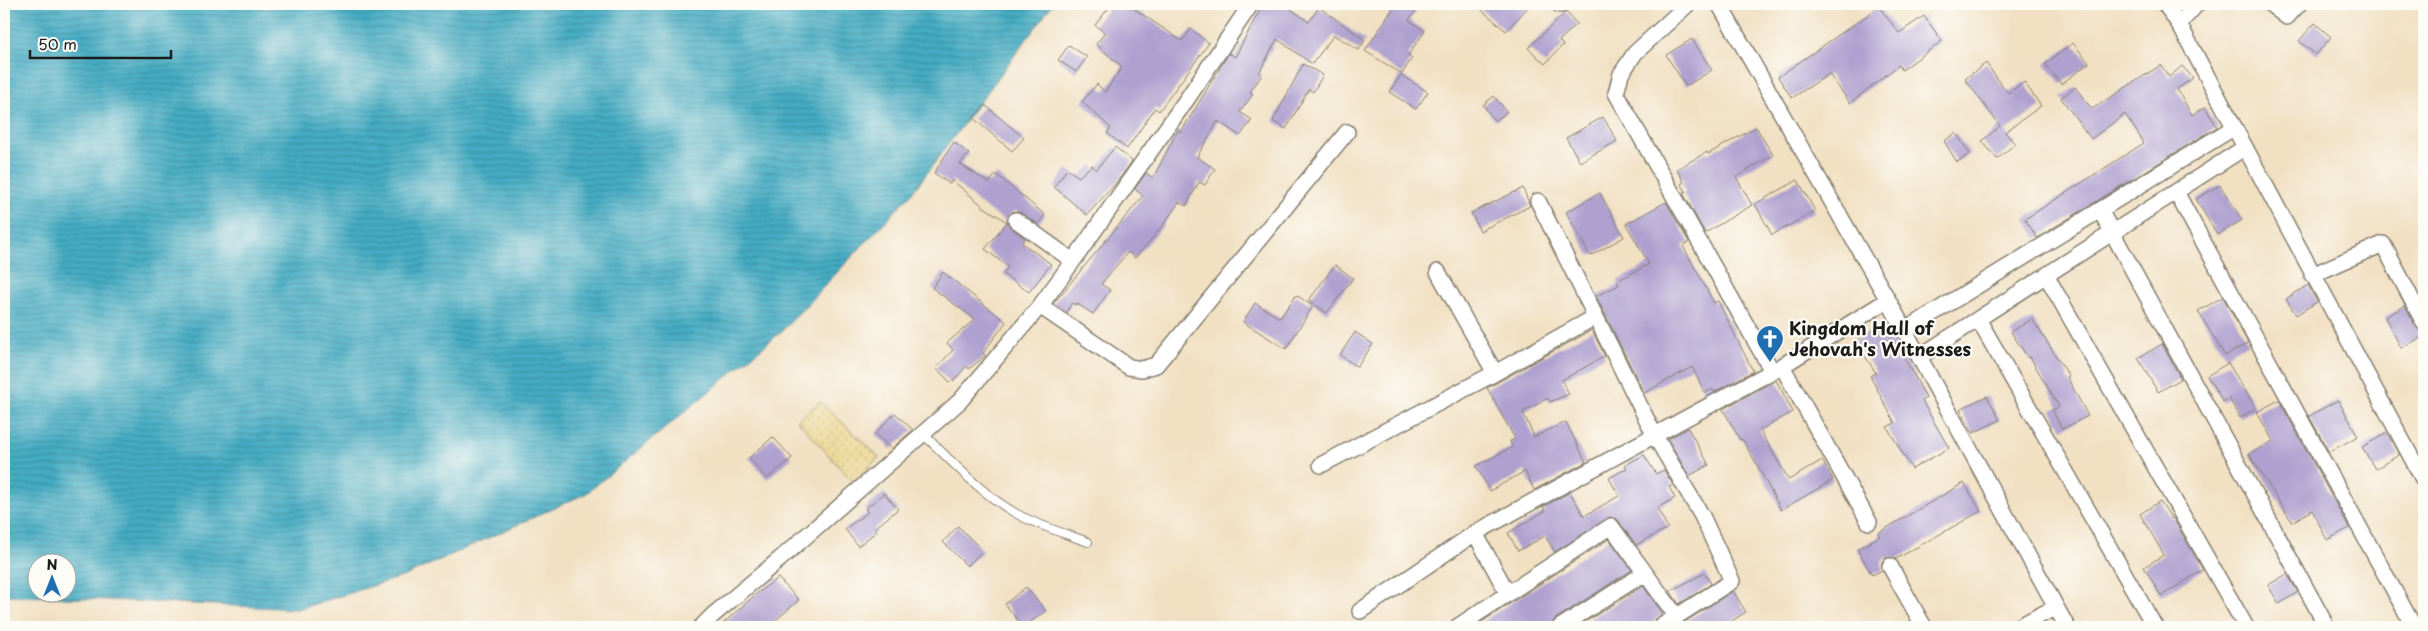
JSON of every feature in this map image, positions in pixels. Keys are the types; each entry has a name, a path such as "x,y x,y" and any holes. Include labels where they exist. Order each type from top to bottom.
{"street":[{"path":"701,627 960,401 1040,306 1073,261 1251,4"},
{"path":"1688,4 1635,53 1620,74 1616,93 1777,369 1869,522"},
{"path":"1718,4 1888,300 2067,627"},
{"path":"2165,4 2178,24 2424,481"},
{"path":"2178,24 2197,4"},
{"path":"2270,4 2287,16 2299,4"},
{"path":"1904,331 2233,128"},
{"path":"1040,306 1129,367 1142,369 1156,365 1348,132"},
{"path":"1919,357 2244,148"},
{"path":"2176,192 2414,627"},
{"path":"1538,201 1655,436 1702,516 1732,581 1660,627"},
{"path":"2100,210 2327,627"},
{"path":"1016,220 1073,261"},
{"path":"2312,274 2383,244 2424,323"},
{"path":"1438,272 1495,373"},
{"path":"2046,276 2246,627"},
{"path":"1360,611 1475,533 1777,369 1888,300"},
{"path":"1321,464 1495,373 1595,317"},
{"path":"1978,319 2155,627"},
{"path":"1457,627 1611,526 1677,617"},
{"path":"1475,533 1508,594"},
{"path":"1890,566 1924,627"},
{"path":"1560,627 1645,573"},
{"path":"2018,627 2056,607"}],"lane":[{"path":"923,434 978,485 1016,513 1088,542"}],"sand":[{"path":"820,402 879,457 853,482 797,420"}],"water":[{"path":"4,4 1053,4 912,193 781,332 587,493 405,576 298,609 78,599 78,554 28,554 28,596 4,595"}],"building":[{"path":"1112,4 1127,4 1182,41 1191,29 1209,43 1159,111 1155,108 1127,149 1107,133 1111,128 1082,102 1097,84 1105,92 1122,67 1096,44 1105,33 1095,25"},
{"path":"1263,4 1284,4 1309,22 1319,7 1365,40 1359,50 1334,35 1312,64 1277,39 1259,73 1262,75 1250,92 1253,94 1240,112 1252,120 1240,136 1218,121 1197,157 1215,169 1205,185 1199,182 1186,206 1179,202 1162,227 1135,258 1128,252 1101,284 1110,290 1093,314 1076,303 1075,305 1072,303 1066,313 1053,304 1143,196 1135,189 1146,173 1153,178 1178,130 1181,132 1229,53 1235,57"},
{"path":"1396,4 1422,4 1409,20 1425,31 1408,55 1412,58 1402,74 1365,51"},
{"path":"1475,4 1531,4 1506,31"},
{"path":"1879,7 1899,33 1924,16 1942,41 1902,70 1899,65 1850,103 1829,74 1792,98 1778,77"},
{"path":"1566,12 1577,24 1559,41 1563,45 1545,64 1528,48"},
{"path":"2315,23 2331,37 2316,55 2299,41"},
{"path":"1692,39 1712,70 1686,86 1666,55"},
{"path":"2073,43 2089,63 2061,84 2045,64"},
{"path":"1069,45 1087,57 1076,72 1058,60"},
{"path":"1986,63 2008,93 2024,82 2041,106 2005,132 2015,144 1997,159 1982,141 2000,126 1965,79"},
{"path":"1303,64 1323,75 1313,92 1309,89 1286,129 1273,121"},
{"path":"2161,65 2169,77 2182,66 2193,78 2177,89 2192,115 2205,107 2217,127 2037,238 2025,219 2144,143 2125,114 2091,139 2061,98 2075,87 2092,109"},
{"path":"1401,75 1428,92 1416,109 1389,92"},
{"path":"1494,96 1507,112 1495,121 1483,105"},
{"path":"985,105 1024,138 1012,151 973,118"},
{"path":"1603,117 1617,141 1580,162 1566,138"},
{"path":"1756,127 1773,155 1736,177 1752,205 1705,233 1683,193 1686,191 1681,184 1684,182 1677,169"},
{"path":"1956,133 1970,154 1957,162 1944,141"},
{"path":"954,142 969,154 960,164 989,183 996,174 1045,215 1038,224 1017,211 1012,212 1007,219 1010,227 1025,238 1022,243 1051,264 1029,292 1003,274 1008,267 985,249 1007,222 984,207 952,180 950,184 934,173"},
{"path":"1115,147 1132,161 1117,182 1087,215 1054,187 1067,169 1079,177 1092,165 1096,170"},
{"path":"1798,180 1815,211 1772,235 1755,204"},
{"path":"2220,185 2242,220 2217,235 2196,199"},
{"path":"1523,188 1530,206 1480,231 1471,213"},
{"path":"1600,193 1624,237 1590,256 1566,212"},
{"path":"1666,202 1689,242 1683,246 1714,303 1718,301 1753,371 1714,392 1712,389 1705,393 1692,367 1644,393 1596,296 1619,285 1617,281 1649,264 1626,224"},
{"path":"1335,265 1353,278 1327,313 1309,300"},
{"path":"943,272 1006,322 983,353 985,356 969,369 967,366 951,383 936,368 953,350 947,343 975,319 932,288"},
{"path":"2308,285 2317,302 2296,315 2286,299"},
{"path":"1296,295 1313,306 1286,349 1243,322 1255,303 1280,318"},
{"path":"2223,297 2248,343 2225,356 2198,311"},
{"path":"2405,306 2416,327 2424,332 2424,336 2401,348 2385,317"},
{"path":"2032,319 2069,376 2067,377 2088,416 2062,429 2052,410 2059,407 2030,357 2028,358 2011,332"},
{"path":"1883,324 1912,371 1926,398 1922,401 1949,448 1912,469 1887,427 1895,423 1870,376 1876,373 1855,341"},
{"path":"1592,330 1605,356 1562,380 1569,394 1550,402 1548,398 1523,412 1534,437 1566,422 1586,462 1534,490 1525,471 1490,491 1476,466 1512,447 1510,441 1515,439 1487,388"},
{"path":"1355,332 1373,344 1357,367 1340,355"},
{"path":"2162,344 2181,379 2158,392 2138,358"},
{"path":"2228,363 2256,408 2240,418 2229,398 2223,402 2207,376"},
{"path":"1776,380 1793,412 1760,430 1789,480 1822,460 1833,480 1781,510 1755,461 1742,439 1740,440 1723,409"},
{"path":"1987,396 2000,420 1973,433 1960,409"},
{"path":"2279,400 2349,528 2327,540 2312,510 2292,522 2249,454 2273,441 2257,412"},
{"path":"2338,400 2358,436 2329,452 2309,416"},
{"path":"895,413 913,430 891,449 875,434"},
{"path":"1688,428 1709,465 1689,476 1668,439"},
{"path":"2387,433 2399,455 2375,469 2362,447"},
{"path":"773,437 792,458 767,479 749,458"},
{"path":"1644,455 1656,474 1664,470 1673,485 1669,487 1675,498 1657,508 1668,528 1636,545 1618,520 1610,517 1555,552 1545,536 1518,551 1508,533 1545,511 1543,507 1570,492 1584,516 1619,496 1609,478 1627,468 1625,465"},
{"path":"1964,483 1981,511 1896,559 1891,557 1885,558 1882,562 1882,570 1872,575 1857,549 1880,536 1878,533"},
{"path":"884,493 898,509 874,529 876,532 858,546 845,529 868,512 865,509"},
{"path":"2160,501 2173,518 2203,570 2161,596 2144,567 2164,555 2140,514"},
{"path":"958,526 983,551 967,566 943,542"},
{"path":"1609,539 1632,570 1555,619 1551,627 1474,627"},
{"path":"1705,573 1711,584 1679,604 1670,591"},
{"path":"2287,574 2298,592 2279,604 2268,585"},
{"path":"778,578 799,600 768,627 719,627 756,594"},
{"path":"1643,586 1663,614 1655,619 1651,627 1577,627"},
{"path":"1026,587 1046,611 1023,627 1005,604"},
{"path":"1733,591 1746,612 1722,627 1677,627"}],"place":[{"name":"Kingdom Hall of Jehovah's Witnesses","path":"1770,363"}]}
